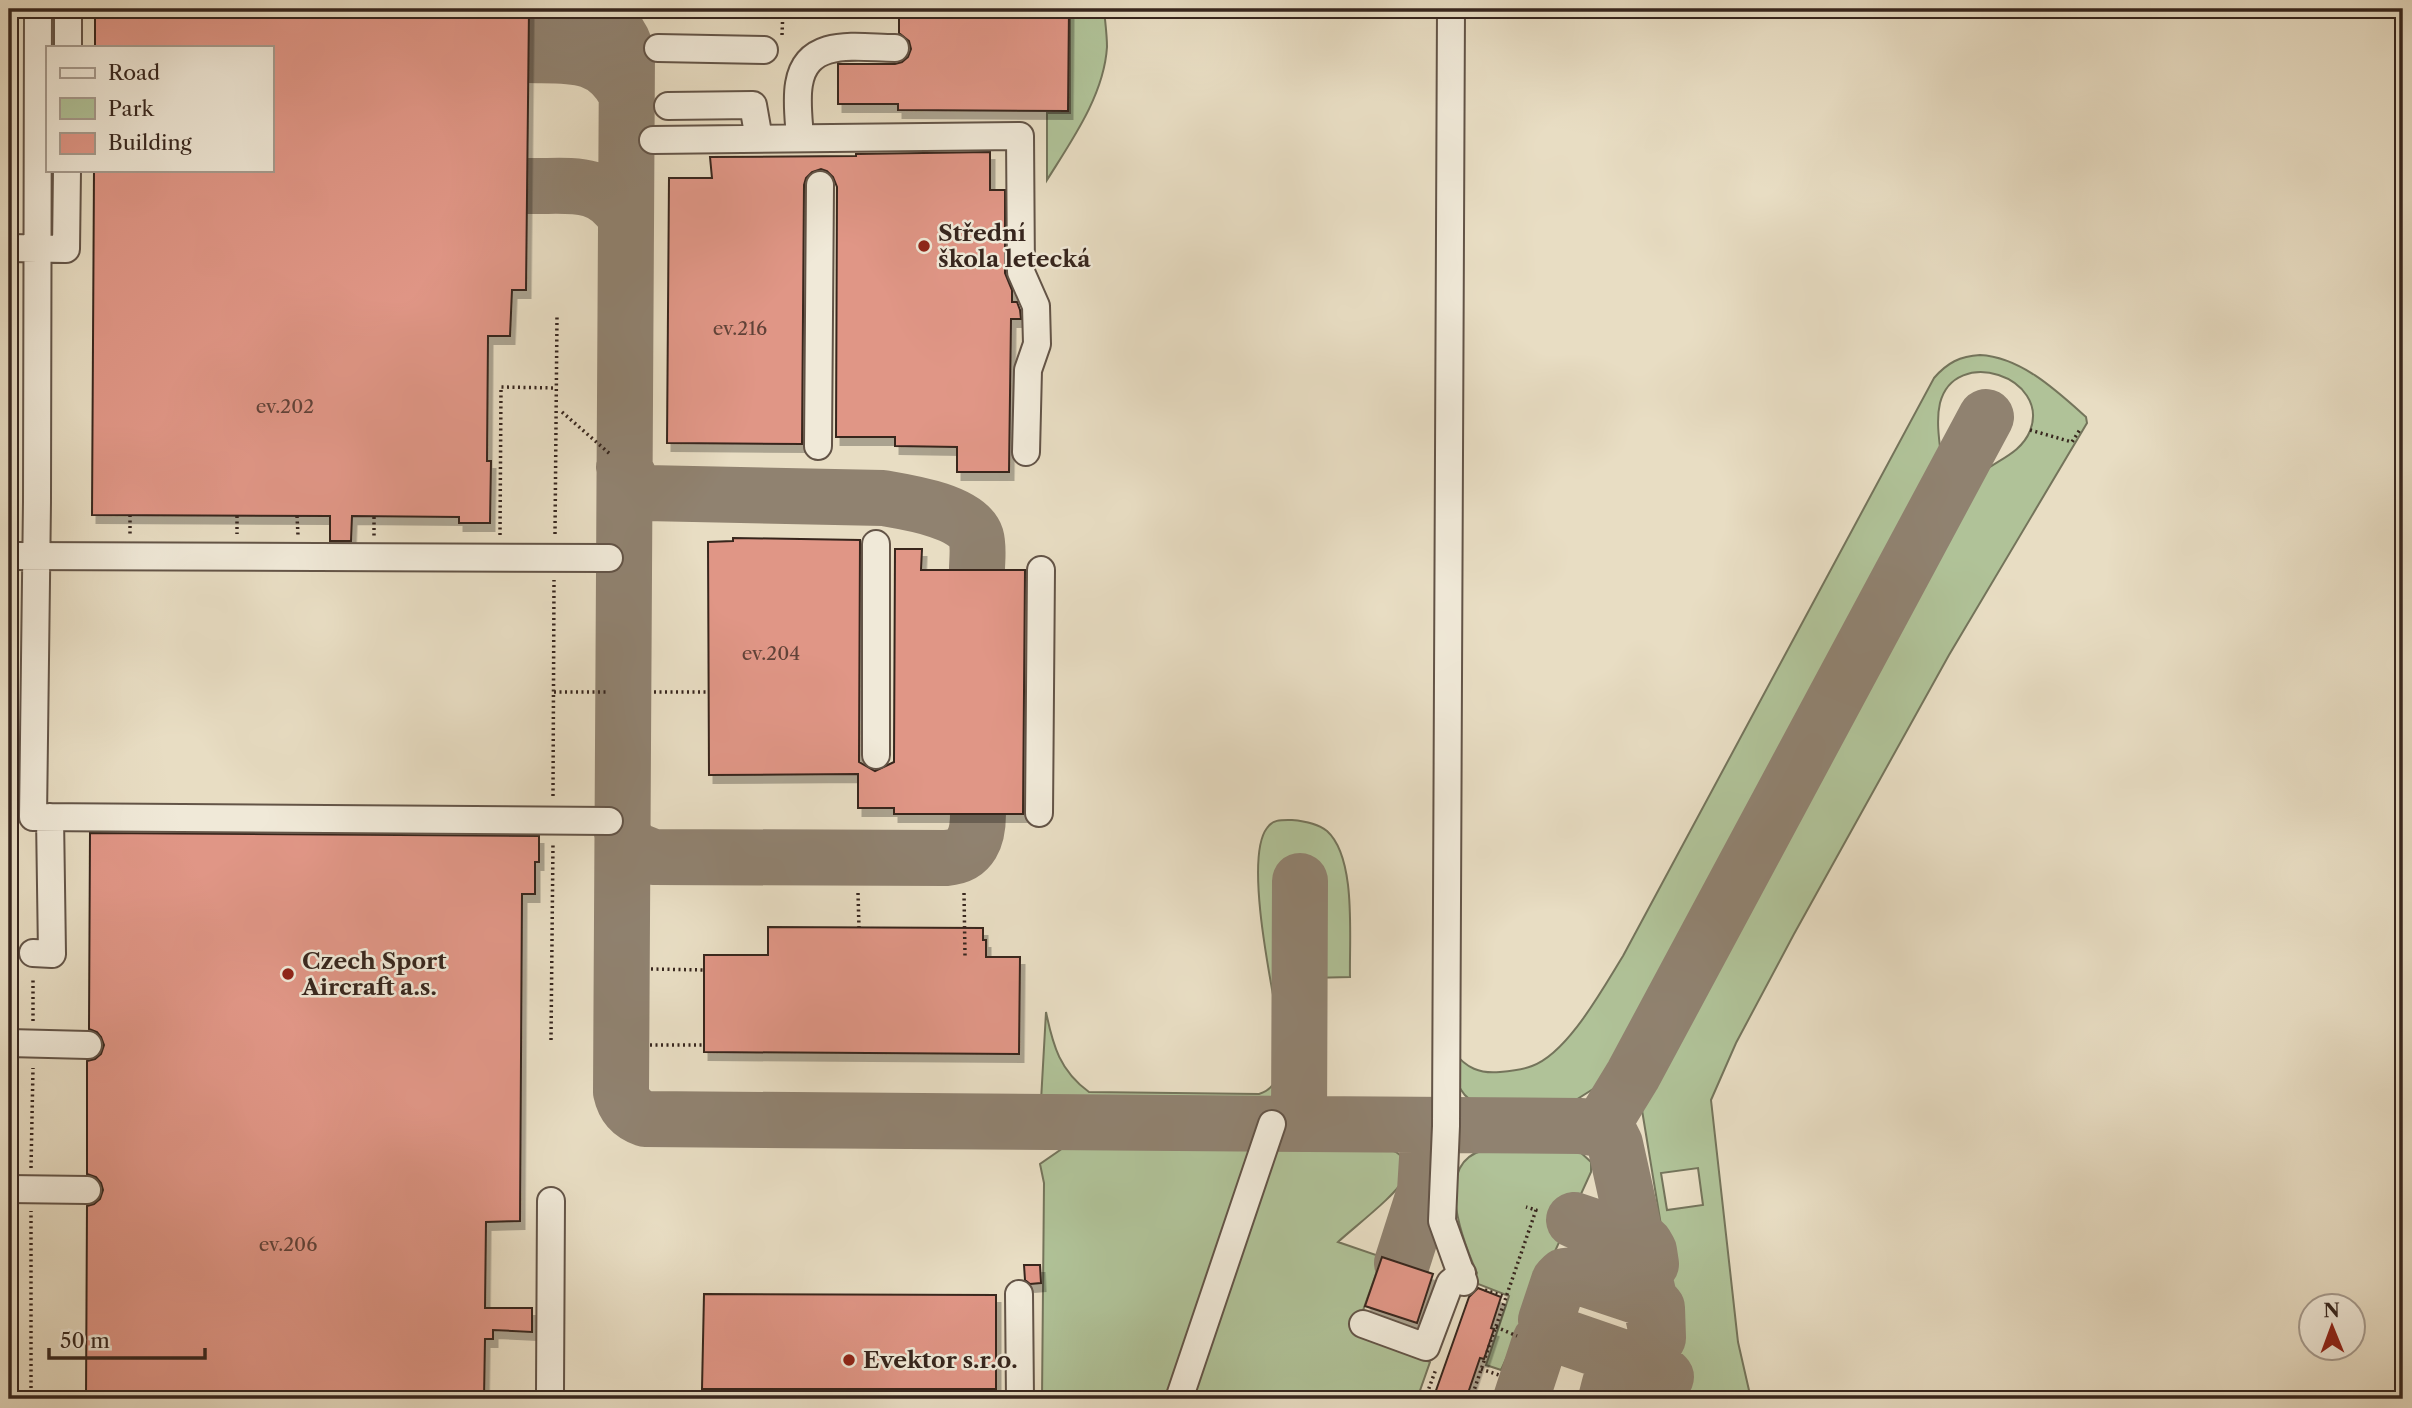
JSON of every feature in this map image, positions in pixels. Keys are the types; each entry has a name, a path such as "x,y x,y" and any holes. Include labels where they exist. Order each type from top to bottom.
{"street":[{"path":"33,953 51,954 30,817 37,556 38,9"},
{"path":"68,9 68,46"},
{"path":"1363,1324 1426,1347 1450,1283 1463,1278 1446,1235 1441,1208 1446,1126 1451,9"},
{"path":"659,48 764,50"},
{"path":"800,138 799,85 808,61 818,52 834,48 895,48"},
{"path":"668,106 753,106 759,139"},
{"path":"653,140 1020,136 1021,272 1036,306 1037,344 1028,370 1026,453"},
{"path":"9,248 66,249 67,172"},
{"path":"818,446 820,185"},
{"path":"876,544 876,755"},
{"path":"9,556 609,558"},
{"path":"1039,813 1041,570"},
{"path":"30,817 609,821"},
{"path":"21,1043 88,1045"},
{"path":"1179,1399 1272,1124"},
{"path":"20,1189 87,1190"},
{"path":"548,1399 551,1201"},
{"path":"1019,1294 1020,1399"}],"path":[{"path":"551,1040 557,316"},
{"path":"500,558 501,387 556,388"},
{"path":"562,412 610,453"},
{"path":"2030,430 2072,442 2081,428"},
{"path":"554,692 608,692"},
{"path":"654,692 707,692"},
{"path":"858,893 859,928"},
{"path":"964,893 965,956"},
{"path":"31,1399 20,1189 21,1043 33,953"},
{"path":"651,969 704,970"},
{"path":"650,1045 704,1045"},
{"path":"1471,1399 1536,1210 1526,1207"},
{"path":"1496,1327 1517,1336"},
{"path":"1481,1369 1499,1375"}],"green space":[{"path":"1070,9 1104,9 1107,47 1105,65 1085,116 1047,180 1047,113 1070,113"},
{"path":"1980,355 2010,362 2038,377 2086,417 2087,423 1949,655 1794,934 1736,1043 1711,1100 1738,1342 1751,1399 1688,1399 1675,1342 1672,1292 1641,1104 1651,1072 1649,1070 1911,576 1924,575 1976,479 1985,470 2014,452 2026,439 2033,412 2027,396 2015,383 1998,375 1981,372 1963,375 1949,385 1939,411 1938,428 1943,472 1629,1059 1626,1058 1601,1084 1571,1103 1482,1105 1467,1097 1458,1085 1454,1052 1463,1062 1480,1071 1512,1071 1532,1066 1559,1048 1584,1018 1623,956 1934,378 1954,361","holes":["1698,1168 1703,1205 1667,1210 1661,1173"]},
{"path":"1281,820 1323,828 1337,843 1347,879 1350,977 1309,978 1312,879 1290,879 1288,1063 1279,1092 1262,1101 1041,1101 1046,1012 1059,1057 1071,1075 1089,1092 1259,1094 1273,1085 1279,1071 1281,1038 1262,929 1258,868 1260,844 1269,825"},
{"path":"1066,1146 1254,1148 1168,1399 1042,1399 1044,1183 1040,1164"},
{"path":"1561,1148 1579,1151 1591,1162 1591,1172 1501,1370 1486,1365 1509,1296 1473,1282 1477,1273 1459,1221 1455,1201 1456,1183 1461,1167 1472,1155 1490,1149"},
{"path":"1273,1149 1387,1149 1403,1158 1407,1167 1401,1184 1338,1242 1382,1257 1355,1333 1430,1362 1417,1399 1189,1399"}],"building":[{"path":"95,9 529,9 526,290 512,290 510,336 488,336 487,461 491,461 490,523 459,523 459,517 352,516 351,541 330,541 330,516 92,515 94,172 273,172 273,46 95,46"},
{"path":"899,9 1069,9 1068,111 898,110 898,104 838,104 838,64 895,64 908,57 911,49 909,41 899,33"},
{"path":"990,152 990,190 1005,190 1005,273 1012,290 1012,302 1017,302 1021,319 1011,319 1009,472 957,472 957,447 895,446 895,437 836,437 837,187 833,177 821,169 812,172 804,185 802,444 667,443 669,178 712,178 710,157"},
{"path":"733,538 860,540 859,762 875,771 894,762 895,549 922,549 921,570 1025,570 1023,814 894,814 894,808 858,808 858,774 709,775 708,542 733,541"},
{"path":"90,833 539,836 539,862 535,862 535,894 522,894 520,1221 486,1222 485,1308 532,1308 532,1332 493,1330 493,1339 485,1339 484,1399 86,1399 87,1206 100,1199 103,1190 96,1177 87,1174 87,1061 101,1054 104,1045 97,1032 89,1029"},
{"path":"768,927 983,928 986,957 1020,957 1019,1054 704,1052 704,955 768,955"},
{"path":"1382,1257 1433,1274 1417,1323 1365,1306"},
{"path":"1024,1265 1040,1265 1041,1283 1030,1284 1025,1280"},
{"path":"1478,1288 1501,1297 1484,1359 1480,1358 1466,1399 1433,1399 1469,1297"},
{"name":"Evektor s.r.o.","path":"704,1294 996,1295 996,1389 702,1389"}],"taxiway":[{"path":"529,14 599,18 615,30 623,41 627,54 621,1092 629,1109 645,1119 1581,1126 1600,1129 1633,1075 1986,417"},
{"path":"528,55 572,56 596,63 607,69 626,93"},
{"path":"527,186 570,186 594,190 606,196 625,217"},
{"path":"624,467 634,487 646,493 883,498 935,509 961,520 971,528 977,541 977,570"},
{"path":"622,833 633,849 653,857 946,858 962,854 972,844 977,830 978,814"},
{"path":"1299,1124 1300,881"},
{"path":"1402,1263 1425,1191 1429,1126"},
{"path":"1600,1129 1611,1136 1615,1144 1656,1329"},
{"path":"1574,1220 1645,1244 1651,1264"},
{"path":"1658,1338 1657,1308 1651,1301 1573,1275 1564,1276 1559,1281 1546,1320 1549,1332 1659,1370 1666,1377"},
{"path":"1521,1399 1540,1341 1552,1335"},
{"path":"1606,1399 1615,1370 1629,1360"}],"place":[{"name":"Střední škola letecká","path":"924,246"},
{"name":"Czech Sport Aircraft a.s.","path":"288,974"},
{"name":"Evektor s.r.o.","path":"849,1360"}]}
